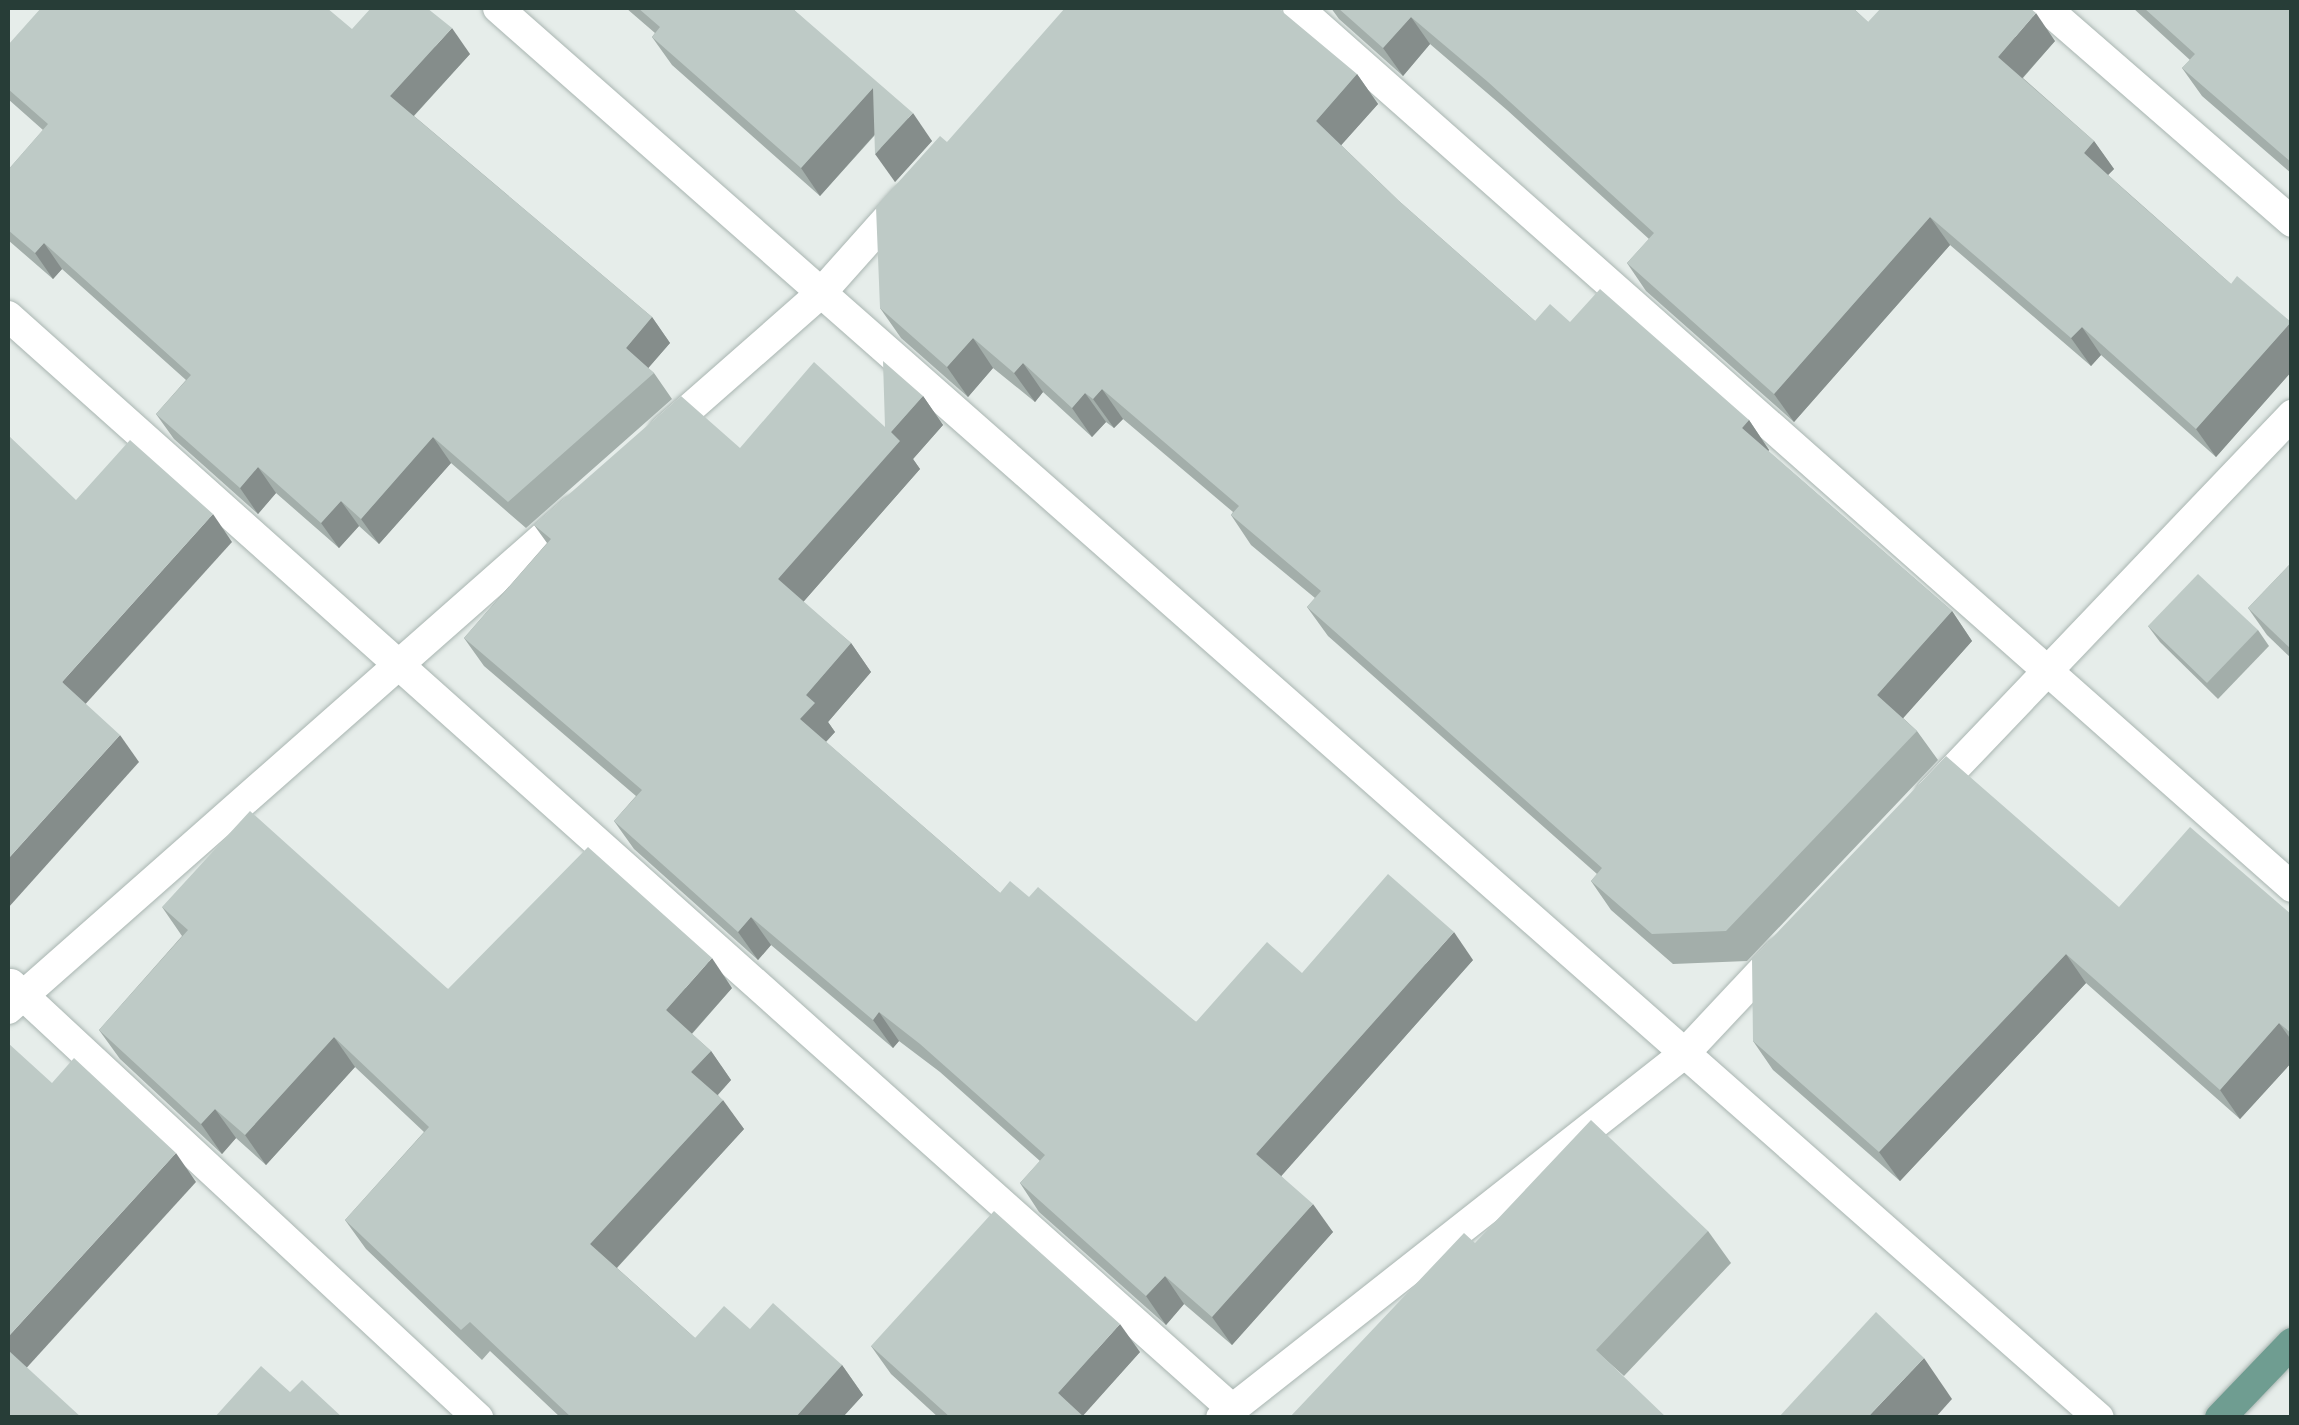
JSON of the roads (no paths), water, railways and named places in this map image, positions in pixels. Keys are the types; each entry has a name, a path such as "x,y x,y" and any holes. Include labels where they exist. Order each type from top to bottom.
{"main road":[{"path":"2220,1418 2292,1343"}],"street":[{"path":"498,8 2099,1418"},
{"path":"1298,8 2292,887"},
{"path":"2046,8 2292,222"},
{"path":"646,447 822,293 923,179"},
{"path":"8,316 1226,1412 1685,1053 1806,925"},
{"path":"1914,812 2292,415"},
{"path":"478,1418 13,995 602,485"}]}
